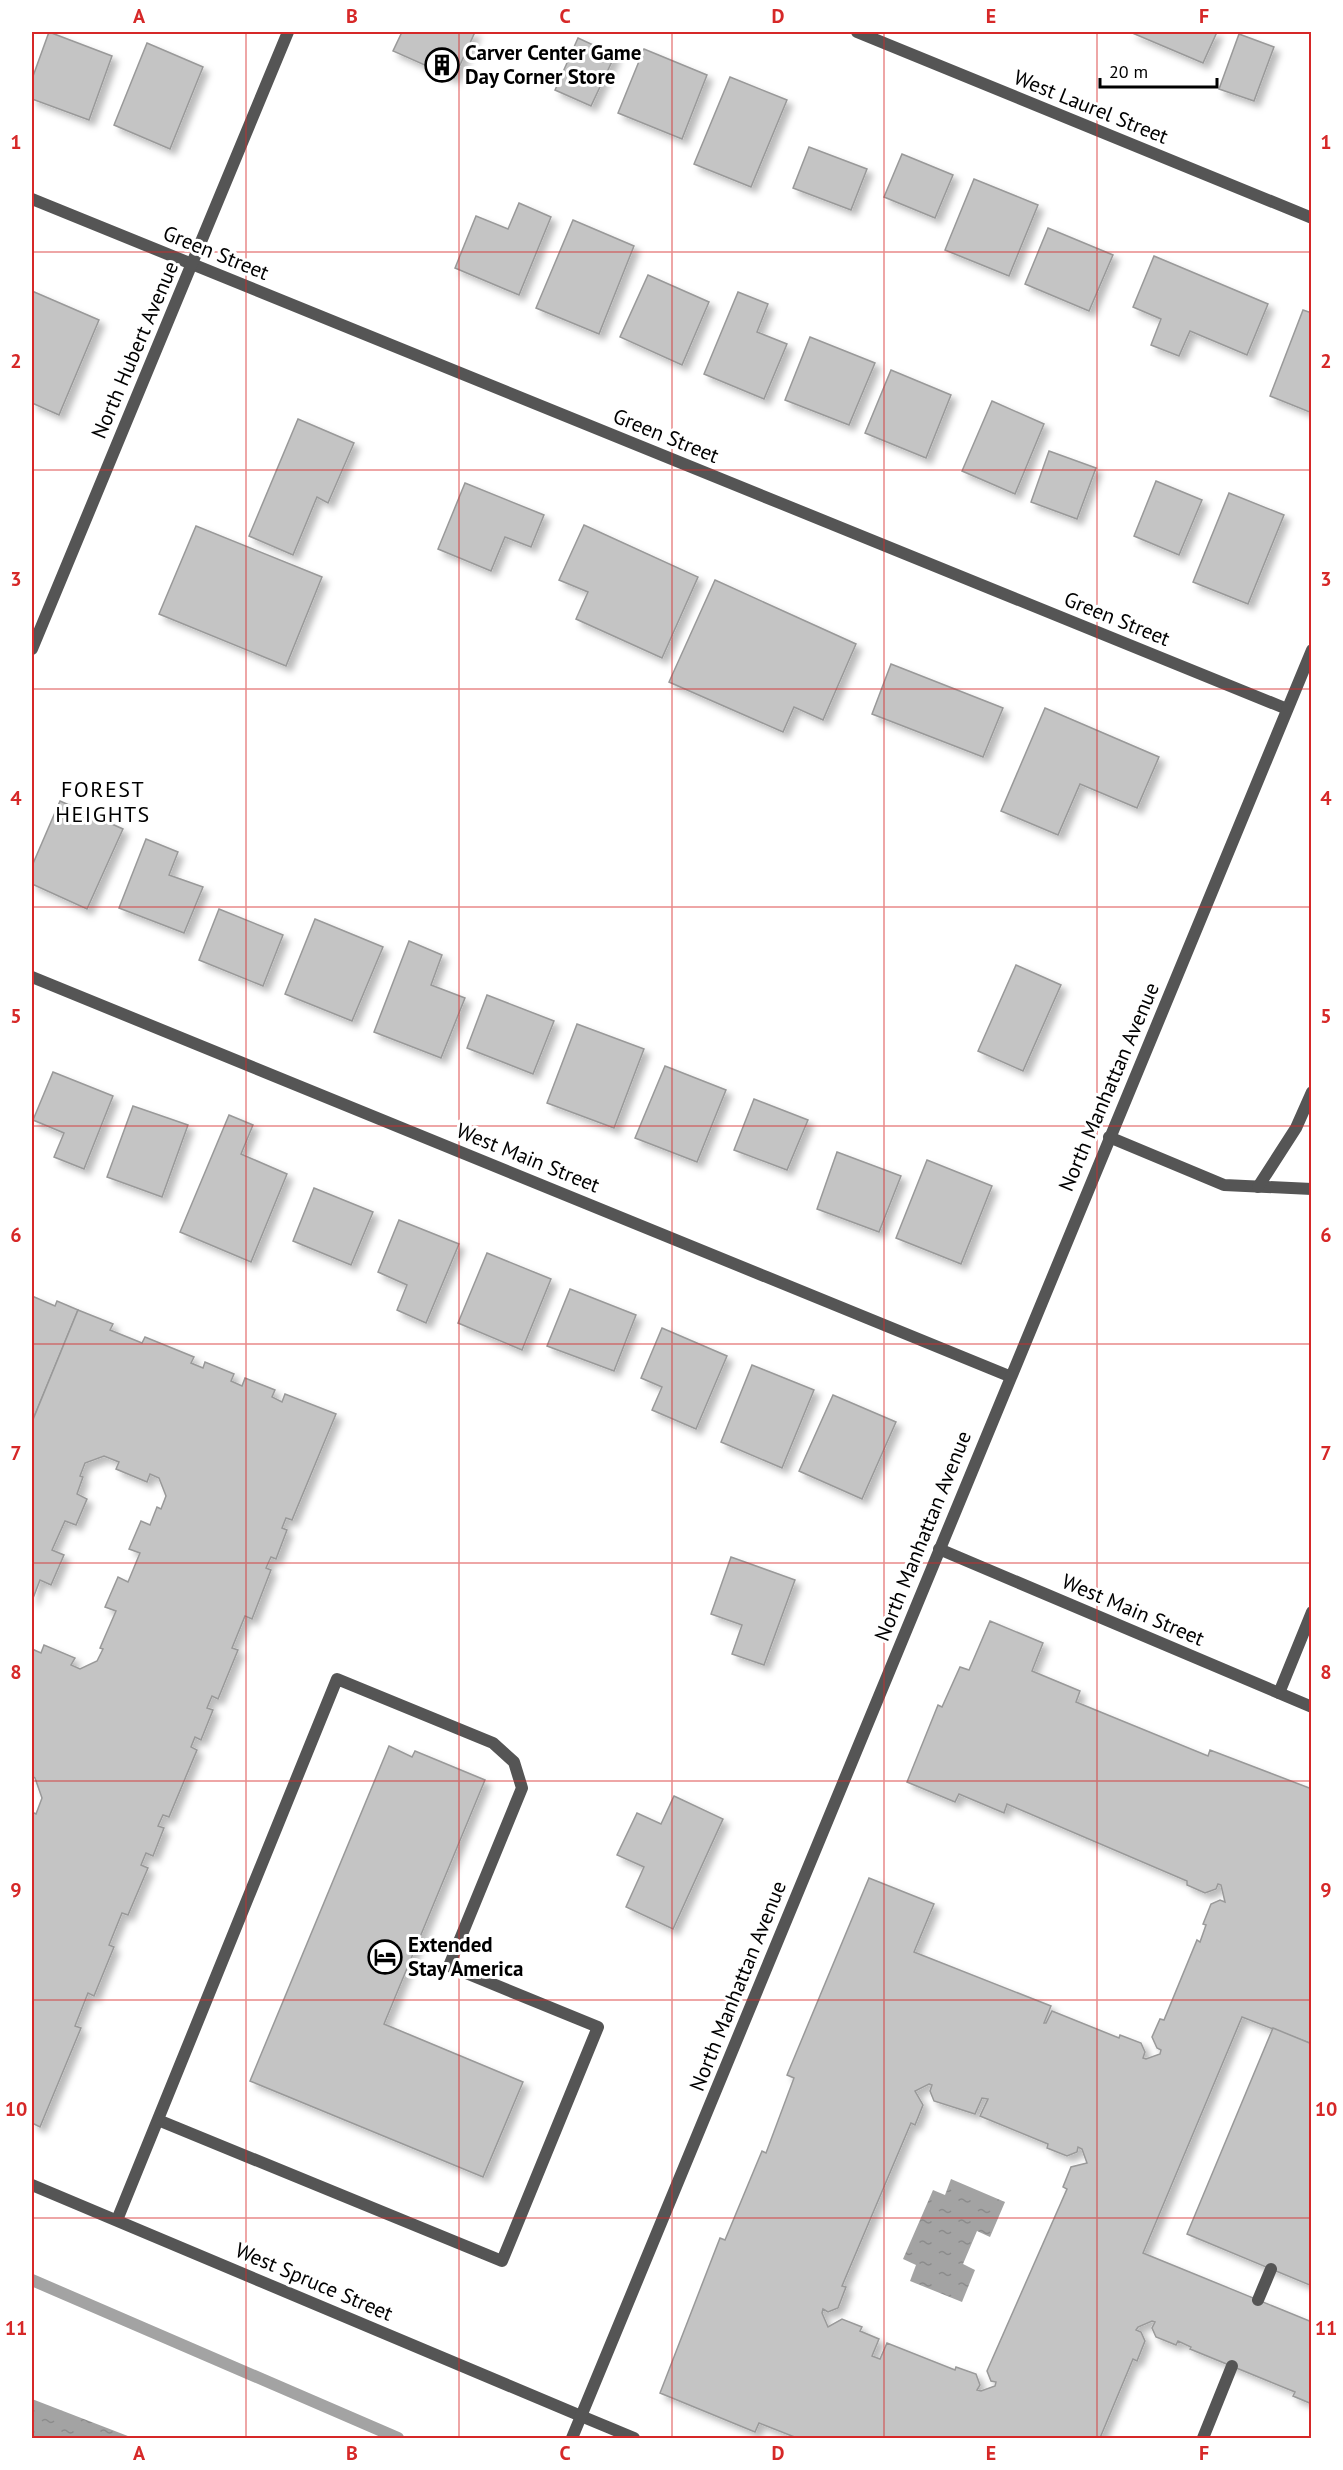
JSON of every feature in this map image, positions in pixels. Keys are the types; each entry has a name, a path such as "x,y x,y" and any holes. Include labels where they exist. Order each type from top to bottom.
{"street":[{"name":"North Hubert Avenue","path":"32,649 288,32"},
{"name":"West Laurel Street","path":"857,32 1311,218"},
{"name":"Green Street","path":"32,199 1287,709"},
{"name":"North Manhattan Avenue","path":"572,2439 1009,1376 1311,650"},
{"name":"West Main Street","path":"32,977 1009,1376"},
{"path":"1258,1187 1296,1128 1311,1092"},
{"path":"1109,1137 1224,1185 1311,1189"},
{"name":"West Main Street","path":"939,1549 1311,1707"},
{"path":"1279,1693 1311,1612"},
{"path":"117,2220 337,1679 493,1743 514,1762 522,1788 449,1966 598,2027 502,2261 158,2120"},
{"name":"West Spruce Street","path":"32,2186 634,2439"},
{"path":"1258,2300 1271,2269"},
{"path":"1203,2439 1232,2366"}],"water":[{"path":"951,2179 1005,2202 990,2237 977,2231 963,2264 975,2270 962,2302 910,2281 916,2265 903,2259 933,2190 945,2195"},
{"path":"32,2399 133,2438 32,2438"}],"building":[{"path":"49,32 112,56 89,120 32,99 32,79"},
{"name":"Carver Center Game Day Corner Store","path":"402,32 475,32 454,78 393,51"},
{"path":"1130,32 1217,32 1203,63"},
{"path":"1239,34 1274,47 1254,101 1219,89"},
{"path":"578,38 615,55 591,106 555,90"},
{"path":"147,43 203,67 170,149 114,125"},
{"path":"644,49 707,75 682,139 618,113"},
{"path":"730,77 787,100 751,187 694,164"},
{"path":"809,147 867,169 851,210 793,188"},
{"path":"902,154 953,175 935,218 884,197"},
{"path":"974,179 1038,205 1009,276 945,250"},
{"path":"519,203 551,217 519,295 455,268 476,216 508,229"},
{"path":"573,220 634,246 599,334 536,308"},
{"path":"1048,228 1113,255 1089,311 1025,284"},
{"path":"1154,256 1268,304 1247,355 1190,331 1179,356 1151,345 1161,319 1133,307"},
{"path":"648,275 709,302 682,365 620,337"},
{"path":"32,291 99,320 59,415 32,403"},
{"path":"738,292 768,304 757,332 787,344 764,399 704,374"},
{"path":"1303,310 1312,313 1312,413 1270,396"},
{"path":"810,337 875,363 849,425 785,400"},
{"path":"891,370 951,395 926,458 865,433"},
{"path":"992,401 1044,424 1015,494 962,471"},
{"path":"298,419 354,443 328,503 317,497 293,555 249,536"},
{"path":"1049,451 1096,468 1077,519 1031,502"},
{"path":"1156,481 1202,500 1179,555 1134,536"},
{"path":"465,483 544,515 531,547 505,537 491,571 438,549"},
{"path":"1229,493 1284,515 1248,604 1193,582"},
{"path":"584,525 698,577 662,658 576,619 588,592 559,580"},
{"path":"196,526 322,577 286,666 159,614"},
{"path":"715,580 856,644 823,720 794,707 783,732 669,682"},
{"path":"891,664 1003,708 983,757 872,714"},
{"path":"1045,708 1159,757 1137,808 1080,784 1058,835 1001,811"},
{"path":"60,801 123,829 87,909 32,884 32,866"},
{"path":"146,839 178,852 169,875 203,887 184,933 119,908"},
{"path":"219,909 283,935 263,986 199,960"},
{"path":"315,919 383,947 352,1021 285,994"},
{"path":"409,941 442,955 431,985 465,998 441,1058 374,1032"},
{"path":"1016,965 1061,985 1023,1071 978,1051"},
{"path":"487,995 554,1021 533,1074 467,1048"},
{"path":"577,1024 644,1049 614,1128 547,1103"},
{"path":"665,1066 726,1090 697,1162 635,1138"},
{"path":"53,1072 113,1096 84,1169 54,1157 64,1133 33,1120"},
{"path":"754,1099 808,1120 787,1170 734,1150"},
{"path":"133,1106 188,1125 162,1197 107,1177"},
{"path":"229,1115 253,1125 241,1154 287,1174 251,1262 180,1232"},
{"path":"837,1152 901,1176 879,1232 817,1209"},
{"path":"927,1160 992,1186 961,1264 896,1238"},
{"path":"314,1188 373,1212 351,1265 293,1241"},
{"path":"399,1220 459,1244 426,1323 397,1310 407,1285 378,1272"},
{"path":"487,1253 551,1279 522,1350 458,1323"},
{"path":"570,1289 636,1315 614,1371 547,1346"},
{"path":"32,1296 55,1306 57,1301 78,1310 32,1422"},
{"path":"78,1310 113,1324 110,1330 142,1343 145,1337 194,1357 191,1363 203,1368 205,1362 234,1374 231,1381 242,1386 245,1378 275,1390 272,1397 282,1402 285,1394 336,1414 292,1520 286,1518 282,1528 287,1530 276,1559 271,1557 266,1568 271,1570 252,1619 245,1616 232,1648 238,1650 218,1699 212,1696 207,1708 213,1710 201,1740 195,1737 191,1747 197,1750 169,1817 163,1815 158,1826 164,1828 153,1856 146,1853 141,1865 148,1868 128,1915 122,1913 109,1945 114,1947 94,1996 88,1993 75,2026 81,2028 40,2127 32,2123 32,1812 36,1814 42,1798 35,1778 32,1776 32,1649 41,1653 44,1645 75,1658 71,1665 80,1669 97,1661 103,1649 100,1648 116,1611 105,1607 118,1577 128,1582 140,1553 129,1549 141,1521 150,1525 157,1507 161,1509 166,1496 159,1478 150,1474 147,1482 116,1469 119,1462 104,1456 85,1463 77,1494 87,1499 76,1525 65,1521 52,1550 64,1555 51,1585 40,1580 32,1601 32,1422"},
{"path":"662,1328 727,1356 696,1429 652,1410 662,1387 641,1378"},
{"path":"752,1365 814,1390 782,1468 721,1442"},
{"path":"833,1395 896,1422 862,1499 799,1471"},
{"path":"731,1557 795,1580 764,1665 732,1654 742,1625 711,1614"},
{"path":"990,1621 1043,1643 1032,1671 1080,1691 1076,1702 1208,1756 1210,1750 1312,1789 1312,2044 1242,2017 1143,2253 1312,2322 1312,2404 1293,2396 1295,2392 1190,2349 1191,2347 1178,2341 1176,2345 1156,2337 1152,2328 1155,2322 1152,2321 1136,2330 1141,2332 1145,2341 1137,2361 1133,2359 1100,2438 797,2438 759,2423 755,2432 660,2393 720,2238 725,2240 762,2151 766,2153 794,2078 787,2075 869,1878 934,1904 914,1952 1051,2006 1044,2023 1052,2011 1119,2038 1120,2035 1141,2043 1145,2052 1143,2058 1146,2059 1160,2054 1161,2050 1157,2048 1152,2037 1160,2019 1164,2020 1197,1940 1200,1942 1206,1925 1203,1924 1211,1904 1220,1900 1225,1902 1221,1885 1218,1884 1216,1889 1205,1893 1187,1885 1187,1881 1007,1804 1004,1813 959,1794 955,1802 907,1782 938,1705 942,1707 960,1667 969,1670","holes":["929,2084 932,2085 930,2091 934,2101 975,2114 982,2098 988,2099 980,2116 1048,2144 1047,2148 1067,2156 1077,2152 1078,2147 1082,2149 1087,2163 1071,2167 1063,2187 1067,2189 987,2371 991,2381 996,2382 995,2386 981,2391 977,2390 980,2385 976,2374 956,2367 955,2370 887,2343 880,2359 872,2356 879,2339 860,2331 862,2327 842,2319 828,2327 822,2313 823,2309 828,2312 838,2308 846,2287 842,2286 911,2123 915,2125 923,2105 915,2091"]},
{"path":"389,1746 412,1757 415,1751 485,1780 384,2024 523,2082 483,2177 250,2081"},
{"path":"674,1796 723,1819 673,1929 626,1907 644,1867 617,1855 637,1813 661,1824"},
{"path":"1273,2028 1312,2044 1312,2286 1187,2234"}],"waterway":[{"path":"32,2280 398,2438"}],"place":[{"name":"Carver Center Game Day Corner Store","path":"442,65"},
{"name":"Extended Stay America","path":"385,1957"}],"district":[{"name":"FOREST HEIGHTS","path":"103,802"}]}
